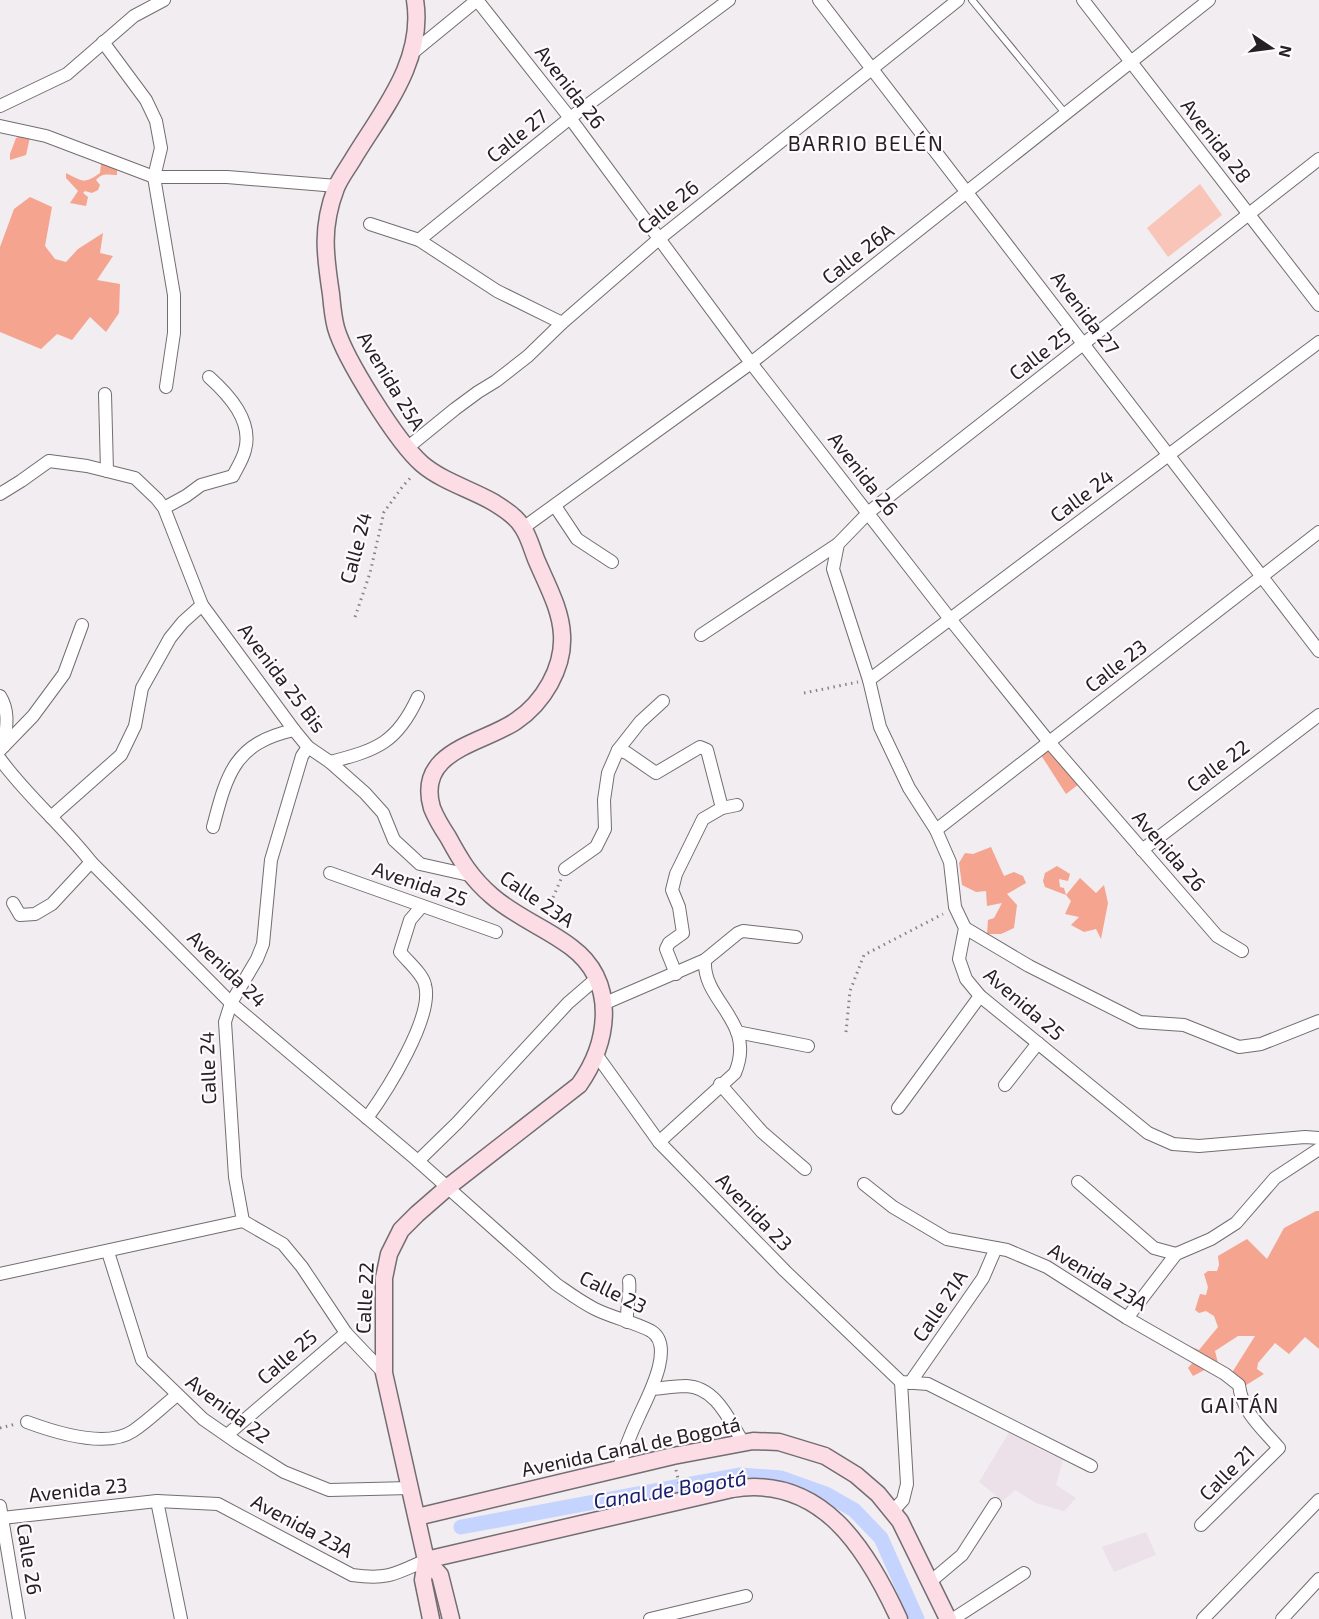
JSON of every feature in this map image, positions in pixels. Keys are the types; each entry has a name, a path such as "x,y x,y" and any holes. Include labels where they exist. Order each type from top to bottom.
{"main road":[{"name":"Avenida 25A","path":"415,0 415,32 411,54 395,93 337,186 325,224 326,262 335,326 347,354 407,448 423,465 451,482 490,500 511,514 523,528"},
{"name":"Calle 23A","path":"523,528 561,622 560,658 554,677 528,712 516,722 454,752 441,762 433,774 430,789 434,814 469,875 513,913 572,947 582,956 597,978 603,1004 603,1032 597,1054"},
{"name":"Calle 22","path":"426,1560 384,1373 384,1278 389,1254 401,1230 448,1187 579,1085 590,1070 597,1054"},
{"name":"Avenida Canal de Bogotá","path":"417,1517 619,1468 742,1442 779,1442 825,1456 866,1482 893,1511 948,1619"},
{"path":"426,1560 742,1487 760,1486 776,1488 807,1500 828,1513 852,1538 879,1576 899,1619"},
{"path":"426,1560 423,1580 431,1619"},
{"path":"426,1560 440,1575 451,1619"}],"street":[{"path":"0,106 67,74 134,16 164,0"},
{"path":"411,54 477,0"},
{"name":"Avenida 26","path":"477,0 570,118 751,363 1049,742 1217,936 1242,951"},
{"name":"Calle 27","path":"419,240 570,118 729,0"},
{"name":"Avenida 27","path":"819,0 968,191 1319,651"},
{"name":"Calle 26","path":"407,448 455,409 520,362 660,238 958,0"},
{"name":"Avenida 28","path":"1083,0 1319,305"},
{"name":"Calle 26A","path":"523,528 751,363 1209,0"},
{"path":"103,42 146,100 156,121 161,148 154,177 174,295 174,333 166,387"},
{"path":"0,126 46,136 154,177 227,177 337,186"},
{"name":"Calle 25","path":"869,512 1319,159"},
{"path":"370,225 419,240 497,291 562,323"},
{"name":"Calle 24","path":"869,680 1319,342"},
{"path":"164,508 201,485 233,476 246,448 245,427 240,412 225,392 209,377"},
{"path":"105,394 107,471"},
{"path":"0,494 49,461 64,461 135,478 164,508 202,605 183,622 170,638 142,688 135,726 121,755 51,817"},
{"path":"555,506 577,539 612,562"},
{"path":"701,635 838,544 869,512"},
{"name":"Calle 23","path":"936,830 1319,532"},
{"path":"838,544 832,569 869,680 880,727 909,788 936,830 950,862 955,908 965,928 1029,966 1140,1022 1184,1025 1239,1047 1261,1044 1319,1021"},
{"name":"Avenida 25 Bis","path":"202,605 308,747 330,762 365,793 383,813 394,840 420,864 469,875"},
{"path":"2,748 33,716 64,674 82,625"},
{"path":"0,696 5,704 7,720 2,748"},
{"path":"330,762 377,748 394,735 410,716 418,697"},
{"path":"565,869 596,848 605,829 605,791 608,773 618,750 640,722 663,701"},
{"name":"Calle 22","path":"1142,850 1319,715"},
{"path":"213,826 220,798 241,756 252,745 275,734 294,730"},
{"name":"Calle 24","path":"243,1221 235,1177 225,1022 231,1003 257,959 263,944 271,860 302,756 308,747"},
{"path":"618,750 656,773 700,747 707,750 722,808"},
{"name":"Avenida 24","path":"0,759 91,862 231,1003 448,1187"},
{"path":"676,974 666,949 669,943 683,933 679,906 672,890 676,874 703,819 722,808 736,805"},
{"path":"13,903 20,915 34,914 52,904 91,862"},
{"name":"Avenida 25","path":"330,873 496,932"},
{"path":"367,1118 401,1066 427,1003 425,982 400,952 410,920 423,906"},
{"name":"Avenida 25","path":"965,928 959,959 966,979 980,996 1149,1132 1173,1144 1199,1146 1305,1137 1319,1138"},
{"path":"603,1004 705,960 738,933 744,931 796,937"},
{"path":"659,1142 720,1084 735,1073 740,1061 741,1052 737,1032 724,1006 709,985 704,969 705,960"},
{"path":"418,1161 457,1123 568,1003 597,978"},
{"path":"898,1108 980,996"},
{"path":"737,1032 808,1046"},
{"path":"1005,1085 1038,1043"},
{"name":"Avenida 23","path":"597,1054 659,1142 785,1271 906,1383"},
{"path":"720,1084 762,1132 805,1169"},
{"path":"1127,1318 1176,1254 1211,1239 1236,1223 1275,1178 1319,1149"},
{"path":"1077,1182 1154,1248 1176,1254"},
{"name":"Avenida 23A","path":"864,1184 893,1208 947,1239 996,1248 1047,1267 1127,1318 1225,1374 1239,1385 1240,1397 1246,1410 1279,1448"},
{"name":"Calle 23","path":"448,1187 570,1295 596,1310 653,1332 661,1344 659,1367 653,1389 636,1423 619,1468"},
{"path":"0,1274 243,1221 283,1244 302,1267 346,1333 384,1373"},
{"name":"Calle 21A","path":"906,1383 983,1278 996,1248"},
{"name":"Avenida 22","path":"108,1252 142,1360 203,1419 284,1472 329,1490 410,1488"},
{"path":"627,1322 627,1305 631,1294 629,1281"},
{"name":"Calle 25","path":"227,1436 346,1333"},
{"path":"893,1511 903,1500 907,1484 906,1383 928,1384 1091,1466"},
{"path":"653,1389 687,1386 706,1391 718,1402 742,1442"},
{"path":"27,1422 56,1432 104,1439 131,1433 177,1395"},
{"name":"Calle 21","path":"1201,1525 1279,1448"},
{"path":"1203,1619 1319,1500"},
{"path":"157,1501 181,1619"},
{"name":"Avenida 23","path":"1,1512 157,1501"},
{"name":"Avenida 23A","path":"157,1501 218,1504 352,1575 374,1578 392,1576 426,1560"},
{"path":"930,1582 962,1555 995,1504"},
{"name":"Calle 26","path":"1,1512 5,1563 19,1619"},
{"path":"953,1619 1024,1573"},
{"path":"1282,1619 1319,1579"},
{"path":"650,1619 746,1596"}],"lane":[{"path":"972,0 1066,114"}],"path":[{"name":"Calle 24","path":"356,617 370,573 384,512 403,486 423,465"},
{"path":"804,693 869,680"},
{"path":"540,927 565,869"},
{"path":"846,1032 850,990 864,955 955,908"},
{"path":"676,1468 681,1489"}],"shaded area":[{"path":"30,137 26,155 10,160 16,138"},
{"path":"101,164 117,165 117,175 101,176 96,180 100,185 98,190 83,193 88,197 86,206 70,203 78,191 66,178 66,173 80,180 87,180 100,173"},
{"path":"1200,184 1222,215 1168,257 1147,228"},
{"path":"30,197 52,207 45,246 55,259 66,262 78,249 103,233 100,253 113,256 97,280 120,284 119,313 106,332 90,317 72,340 57,334 41,349 0,332 0,247 14,209"},
{"path":"1049,742 1079,784 1066,794 1039,752"},
{"path":"991,847 1004,876 1014,872 1023,876 1026,883 1007,894 1017,905 1014,928 1001,934 987,934 988,920 994,918 1002,903 987,906 986,891 976,892 962,885 959,863 965,853 973,854"},
{"path":"1057,866 1070,874 1068,881 1059,879 1060,887 1064,888 1066,895 1045,887 1043,881 1045,873"},
{"path":"1080,878 1096,893 1104,885 1108,903 1101,939 1096,929 1084,932 1071,925 1079,917 1065,914 1071,901 1066,895"},
{"path":"1319,1211 1319,1349 1305,1337 1289,1354 1275,1343 1258,1363 1257,1369 1264,1374 1243,1387 1233,1379 1233,1371 1255,1336 1238,1336 1215,1351 1218,1363 1193,1376 1188,1368 1195,1360 1179,1342 1199,1350 1218,1327 1214,1316 1206,1311 1199,1313 1195,1310 1200,1294 1206,1295 1208,1287 1204,1274 1208,1271 1217,1271 1218,1256 1247,1239 1267,1259 1284,1228"},
{"path":"1010,1431 1039,1449 1063,1460 1056,1485 1076,1498 1064,1511 1036,1503 1015,1490 1003,1501 979,1482"},
{"path":"1146,1532 1156,1555 1114,1572 1102,1547"}],"waterway":[{"name":"Canal de Bogotá","path":"461,1527 739,1475 781,1478 826,1494 854,1510 881,1538 917,1619"}],"district":[{"name":"BARRIO BELÉN","path":"866,144"},
{"name":"GAITÁN","path":"1240,1406"}]}
